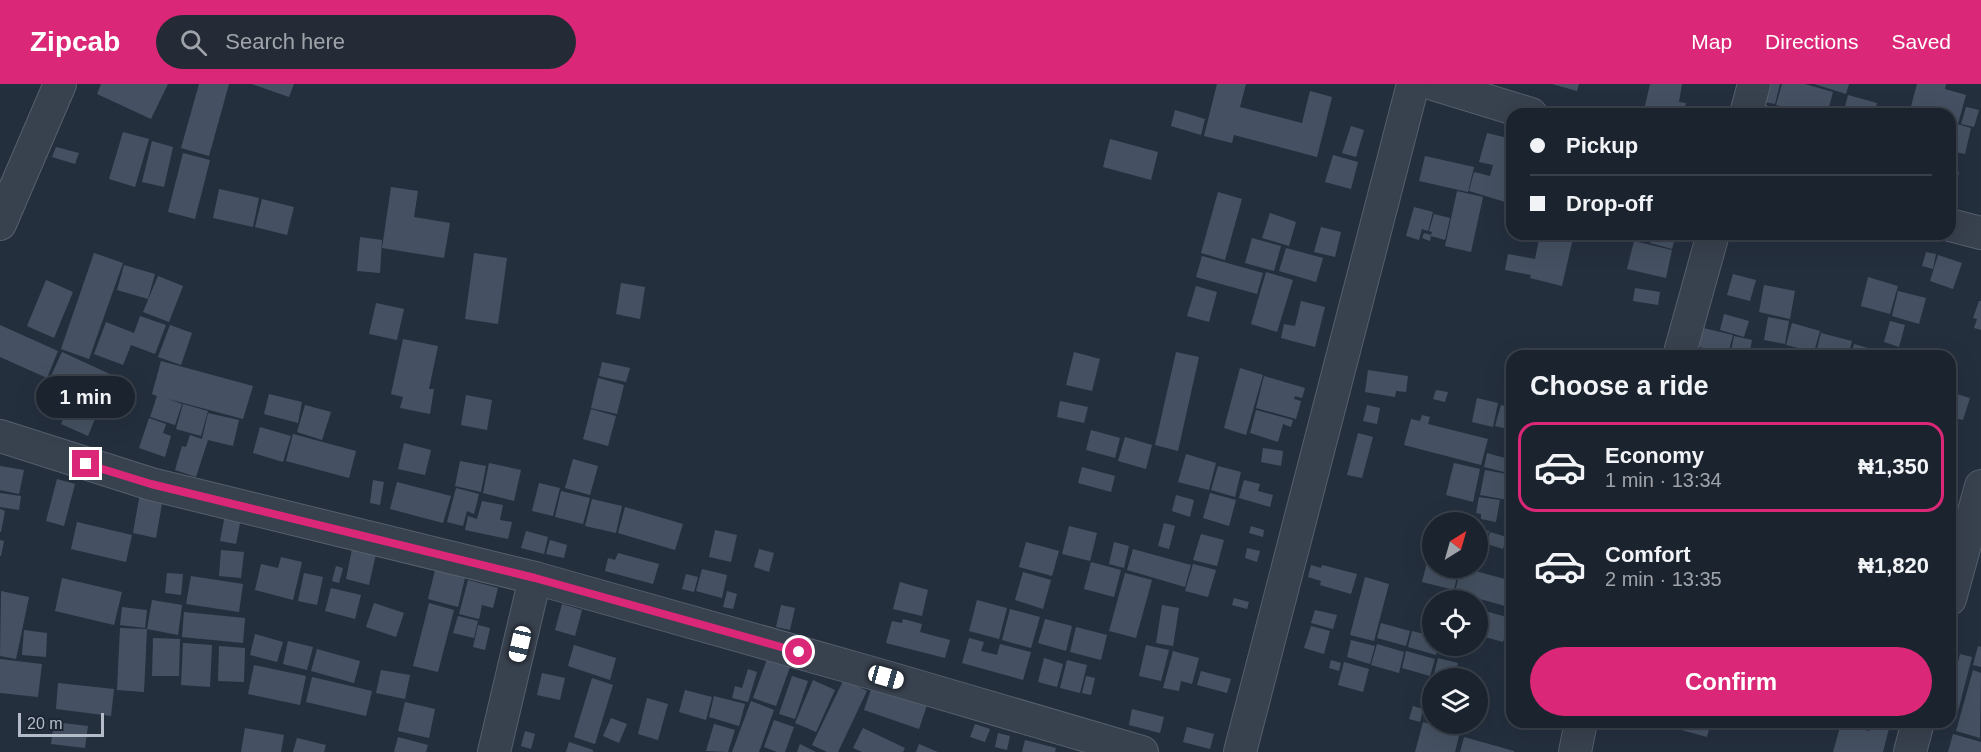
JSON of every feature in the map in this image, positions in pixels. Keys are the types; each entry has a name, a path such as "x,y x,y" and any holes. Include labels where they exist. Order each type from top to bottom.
{"street":[{"path":"0,224 60,84"},
{"path":"1240,752 1413,84"},
{"path":"1433,84 1511,108"},
{"path":"1748,108 1754,84"},
{"path":"1956,227 1981,233"},
{"path":"1681,350 1711,240"},
{"path":"0,436 151,484 535,578 1142,752"},
{"path":"1956,577 1981,486"},
{"path":"494,752 535,578"},
{"path":"1575,752 1580,728"},
{"path":"1910,752 1916,728"}],"building":[{"path":"101,84 168,84 151,119 97,94"},
{"path":"199,84 229,84 209,156 181,148"},
{"path":"252,84 294,84 289,97"},
{"path":"1217,84 1246,84 1240,107 1302,123 1310,91 1332,97 1317,157 1234,135 1232,143 1204,136"},
{"path":"1552,84 1579,84 1577,91"},
{"path":"1650,84 1682,84 1679,102 1686,103 1685,108 1644,108"},
{"path":"1769,84 1780,84 1775,104 1764,102"},
{"path":"1782,84 1805,84 1833,92 1829,108 1786,108 1776,105"},
{"path":"1814,84 1849,84 1846,94"},
{"path":"1917,84 1946,84 1945,89 1966,95 1958,124 1956,123 1956,108 1911,108"},
{"path":"1848,95 1877,103 1876,108 1845,108"},
{"path":"1763,104 1776,108 1762,108"},
{"path":"1966,107 1979,110 1974,127 1961,124"},
{"path":"1175,110 1205,119 1201,135 1171,126"},
{"path":"1956,124 1971,128 1965,154 1956,152"},
{"path":"1351,126 1364,130 1356,157 1342,153"},
{"path":"123,132 149,139 135,187 109,179"},
{"path":"1487,133 1506,138 1506,202 1469,191 1474,172 1490,176 1493,165 1479,162"},
{"path":"1110,139 1158,152 1151,180 1103,167"},
{"path":"152,141 173,147 164,187 142,182"},
{"path":"56,147 79,153 75,164 52,157"},
{"path":"183,153 210,160 195,219 168,212"},
{"path":"1333,155 1358,162 1351,189 1325,182"},
{"path":"1425,156 1474,167 1468,192 1419,181"},
{"path":"1956,171 1959,172 1956,187"},
{"path":"391,187 418,191 414,217 450,223 444,258 382,248"},
{"path":"219,189 259,198 253,227 213,218"},
{"path":"1457,191 1483,197 1471,252 1445,246"},
{"path":"1218,192 1242,199 1225,260 1201,253"},
{"path":"262,199 294,207 287,235 255,227"},
{"path":"1414,207 1433,212 1428,231 1422,229 1419,240 1406,236"},
{"path":"1270,213 1296,222 1289,246 1262,238"},
{"path":"1434,214 1450,218 1445,240 1431,236 1430,241 1422,238 1424,233 1431,235 1432,232 1429,231"},
{"path":"1321,227 1341,232 1335,257 1314,252"},
{"path":"360,237 382,240 380,273 357,271"},
{"path":"1252,238 1281,246 1274,271 1245,263"},
{"path":"1539,240 1573,240 1562,286 1530,278 1531,275 1505,270 1508,254 1535,259"},
{"path":"1651,240 1674,240 1672,249 1650,243"},
{"path":"1634,241 1672,250 1666,278 1627,269"},
{"path":"1286,248 1323,258 1316,282 1279,271"},
{"path":"1926,252 1936,254 1933,269 1922,266"},
{"path":"94,253 123,263 89,359 61,349"},
{"path":"474,253 507,258 498,324 465,319"},
{"path":"1938,255 1962,263 1953,289 1930,281"},
{"path":"1202,256 1263,273 1257,294 1196,277"},
{"path":"124,265 155,274 148,299 117,290"},
{"path":"1266,272 1293,280 1277,332 1251,324"},
{"path":"1733,274 1756,280 1750,301 1727,295"},
{"path":"158,276 183,286 169,322 143,312"},
{"path":"1868,277 1898,286 1890,314 1861,306"},
{"path":"46,280 73,292 54,338 27,326"},
{"path":"621,283 645,287 640,319 616,314"},
{"path":"1764,285 1795,291 1790,319 1759,312"},
{"path":"1196,286 1217,292 1209,322 1187,316"},
{"path":"1635,288 1660,292 1658,305 1633,301"},
{"path":"1898,291 1926,298 1919,324 1892,316"},
{"path":"1301,301 1325,307 1315,347 1281,338 1284,324 1295,326"},
{"path":"1979,301 1981,301 1981,330 1974,328 1977,319 1973,318"},
{"path":"376,303 404,309 397,340 369,334"},
{"path":"1724,314 1749,321 1744,337 1720,330"},
{"path":"140,316 166,325 155,354 131,345 123,365 94,354 106,322 134,333"},
{"path":"1768,317 1789,321 1785,344 1764,340"},
{"path":"1890,321 1905,325 1899,347 1884,342"},
{"path":"1792,323 1820,331 1815,350 1786,345"},
{"path":"0,325 58,351 47,378 0,357"},
{"path":"170,325 192,333 181,365 158,357"},
{"path":"1703,328 1733,335 1729,350 1699,347"},
{"path":"1821,333 1852,341 1850,350 1817,350"},
{"path":"1734,336 1752,340 1750,350 1731,350"},
{"path":"403,339 438,346 429,389 434,389 430,414 400,408 403,397 391,394"},
{"path":"1854,344 1875,350 1852,350"},
{"path":"62,352 112,375 101,401 50,378"},
{"path":"1074,352 1100,359 1092,391 1066,385"},
{"path":"1176,352 1199,357 1178,451 1155,445"},
{"path":"161,361 253,386 243,419 168,399 182,404 175,425 150,417 157,396 152,394"},
{"path":"602,362 630,368 626,382 599,376"},
{"path":"1240,368 1263,375 1246,435 1224,428"},
{"path":"1368,370 1408,376 1406,392 1396,391 1395,397 1365,392"},
{"path":"1264,376 1305,388 1302,398 1295,396 1294,399 1301,401 1296,419 1256,408"},
{"path":"598,378 624,385 617,414 591,408"},
{"path":"1436,390 1448,392 1445,402 1433,399"},
{"path":"74,392 101,404 88,436 61,424"},
{"path":"269,394 302,402 298,423 264,414"},
{"path":"1956,394 1970,398 1963,420 1956,418"},
{"path":"466,395 492,400 487,430 461,425"},
{"path":"1477,398 1498,403 1493,427 1472,422"},
{"path":"1060,401 1088,407 1084,423 1057,417"},
{"path":"183,404 208,411 201,436 176,429"},
{"path":"305,405 331,412 322,440 297,432"},
{"path":"1367,405 1380,408 1377,424 1363,421"},
{"path":"1501,405 1506,406 1506,429 1495,426"},
{"path":"591,409 616,416 608,446 583,439"},
{"path":"1256,410 1293,420 1291,427 1283,424 1278,442 1250,433"},
{"path":"208,413 239,420 233,446 208,440 196,477 175,470 182,446 186,447 190,435 202,439"},
{"path":"1422,415 1430,417 1428,424 1488,439 1481,465 1404,445 1411,419 1420,421"},
{"path":"149,418 166,424 163,433 171,436 165,457 139,448"},
{"path":"260,427 291,436 283,462 253,453"},
{"path":"1091,430 1120,438 1115,458 1086,450"},
{"path":"1358,433 1373,437 1362,478 1347,475"},
{"path":"293,434 356,451 349,478 286,461"},
{"path":"1125,437 1152,445 1146,469 1118,461"},
{"path":"404,443 431,450 425,475 398,469"},
{"path":"1263,448 1283,451 1281,466 1261,462"},
{"path":"1487,453 1506,458 1506,472 1484,467"},
{"path":"1186,454 1216,463 1209,490 1178,482"},
{"path":"573,459 598,466 590,495 565,488"},
{"path":"460,461 486,466 481,492 455,486"},
{"path":"489,463 521,470 514,501 483,493"},
{"path":"1454,463 1480,469 1473,502 1446,495"},
{"path":"0,466 24,470 19,494 0,490"},
{"path":"1218,466 1241,472 1235,497 1211,490"},
{"path":"1082,467 1115,476 1111,492 1078,483"},
{"path":"1485,470 1506,474 1506,500 1480,495"},
{"path":"57,479 75,484 64,526 46,521"},
{"path":"373,480 384,482 380,505 370,503"},
{"path":"1244,480 1260,484 1258,491 1273,495 1270,507 1239,498"},
{"path":"397,482 451,496 443,523 390,509"},
{"path":"539,483 560,488 553,516 532,511"},
{"path":"456,488 479,494 474,514 467,511 463,526 447,522"},
{"path":"561,491 590,498 583,524 555,517"},
{"path":"0,493 21,496 19,510 0,507"},
{"path":"140,493 163,498 156,538 133,533"},
{"path":"1210,493 1236,500 1229,526 1203,518"},
{"path":"1176,495 1194,500 1190,517 1172,511"},
{"path":"1479,497 1500,500 1496,522 1488,520 1488,512 1476,512"},
{"path":"592,499 622,506 616,533 585,526"},
{"path":"482,501 503,505 500,520 512,522 508,539 465,530 468,516 477,519"},
{"path":"625,507 683,524 675,550 618,533"},
{"path":"0,509 5,511 1,532 0,532"},
{"path":"225,515 241,518 236,544 220,541"},
{"path":"77,522 132,535 126,562 71,549"},
{"path":"1164,523 1175,526 1169,549 1158,546"},
{"path":"1069,526 1097,533 1090,561 1062,554"},
{"path":"1251,526 1264,530 1263,537 1249,533"},
{"path":"715,530 737,535 731,562 709,557"},
{"path":"526,531 548,537 544,554 521,548"},
{"path":"1490,532 1506,537 1503,549 1488,544"},
{"path":"1201,534 1224,540 1217,566 1193,560"},
{"path":"0,540 4,541 1,556 0,556"},
{"path":"550,540 567,545 564,558 546,554"},
{"path":"1026,542 1059,551 1052,576 1019,567"},
{"path":"1114,542 1129,546 1124,568 1109,564"},
{"path":"1247,548 1260,551 1257,562 1245,558"},
{"path":"352,549 376,554 369,585 346,579"},
{"path":"759,549 774,553 769,572 754,567"},
{"path":"1133,549 1191,565 1185,587 1127,570"},
{"path":"221,550 244,552 241,578 219,576"},
{"path":"618,553 659,564 653,584 605,571 608,558 615,560"},
{"path":"281,557 302,562 293,600 255,590 261,564 278,568"},
{"path":"1091,562 1121,570 1114,597 1084,589"},
{"path":"1193,564 1216,570 1208,597 1185,591"},
{"path":"1311,565 1321,568 1322,565 1357,574 1351,594 1320,585 1321,581 1308,577"},
{"path":"336,566 343,568 339,583 332,581"},
{"path":"702,569 727,575 722,598 696,591"},
{"path":"435,570 465,578 458,607 428,599"},
{"path":"1023,572 1051,580 1043,609 1015,600"},
{"path":"167,573 183,574 181,595 165,593"},
{"path":"304,573 323,577 317,605 298,601"},
{"path":"1125,573 1152,580 1136,638 1109,631"},
{"path":"686,574 698,577 694,592 682,589"},
{"path":"1488,574 1506,579 1506,606 1488,601 1488,590 1455,590 1458,578 1488,578"},
{"path":"191,576 243,584 239,612 186,604"},
{"path":"1365,577 1389,584 1374,641 1350,635"},
{"path":"62,578 122,592 114,625 55,611"},
{"path":"1423,578 1457,578 1454,590 1422,582"},
{"path":"468,580 498,588 493,608 482,605 479,619 459,614"},
{"path":"900,582 928,590 922,616 893,609"},
{"path":"331,588 361,595 355,619 325,611"},
{"path":"1,591 29,597 16,659 0,656"},
{"path":"727,591 737,594 733,609 723,607"},
{"path":"1234,598 1249,602 1247,609 1232,605"},
{"path":"152,600 182,605 178,635 147,629"},
{"path":"977,600 1007,608 999,639 969,631"},
{"path":"374,603 404,613 396,637 366,627"},
{"path":"429,603 454,610 438,672 413,666"},
{"path":"562,604 582,610 575,636 555,630"},
{"path":"781,605 795,608 790,630 776,627"},
{"path":"1162,605 1179,608 1173,646 1156,643"},
{"path":"122,607 147,610 145,628 120,625"},
{"path":"1010,609 1040,617 1031,648 1002,640"},
{"path":"1315,610 1337,615 1333,629 1311,623"},
{"path":"184,612 245,618 243,643 182,637"},
{"path":"1488,612 1506,617 1503,642 1488,638"},
{"path":"458,616 478,621 474,638 453,633"},
{"path":"903,619 922,624 920,632 950,640 945,658 886,643 892,621 902,623"},
{"path":"1045,619 1072,626 1066,651 1038,643"},
{"path":"1381,623 1410,631 1406,646 1377,638"},
{"path":"478,625 490,628 485,650 473,647"},
{"path":"1311,626 1330,631 1324,654 1304,648"},
{"path":"1076,627 1107,635 1101,660 1070,652"},
{"path":"120,628 147,629 144,692 117,690"},
{"path":"24,630 47,633 46,657 22,655"},
{"path":"1412,631 1422,634 1422,651 1408,647"},
{"path":"255,634 283,642 277,662 250,655"},
{"path":"153,638 180,639 179,676 152,676"},
{"path":"969,638 984,642 981,651 997,655 1000,644 1031,652 1023,680 962,663"},
{"path":"1351,640 1375,646 1370,664 1347,657"},
{"path":"288,641 313,647 307,670 283,664"},
{"path":"183,643 212,645 210,687 181,685"},
{"path":"1377,644 1404,652 1399,673 1371,665"},
{"path":"574,645 616,658 610,680 568,666"},
{"path":"1146,645 1169,650 1161,681 1139,676"},
{"path":"219,646 245,648 244,682 218,681"},
{"path":"1978,646 1981,647 1981,667 1973,665"},
{"path":"317,649 360,661 354,683 311,671"},
{"path":"1173,651 1199,658 1192,684 1181,681 1179,691 1163,688"},
{"path":"1406,651 1435,659 1432,668 1422,668 1422,674 1402,668"},
{"path":"1960,654 1972,657 1956,719 1956,670"},
{"path":"1044,658 1063,664 1057,687 1038,682"},
{"path":"1438,658 1458,663 1457,668 1436,668"},
{"path":"0,659 42,664 38,697 0,693"},
{"path":"767,659 790,667 776,706 753,698"},
{"path":"1067,660 1087,665 1080,693 1060,688"},
{"path":"1331,660 1341,663 1339,671 1329,668"},
{"path":"1344,662 1369,669 1363,692 1338,685"},
{"path":"254,665 306,676 300,705 248,694"},
{"path":"748,669 757,672 748,702 732,698 735,686 742,688"},
{"path":"381,670 410,675 405,699 376,693"},
{"path":"1973,670 1981,673 1980,738 1956,731"},
{"path":"1201,671 1231,679 1227,693 1197,685"},
{"path":"542,673 565,678 560,700 537,695"},
{"path":"792,676 808,681 795,719 779,714"},
{"path":"1086,676 1095,678 1091,695 1082,693"},
{"path":"312,677 372,691 366,716 306,702"},
{"path":"592,678 613,685 595,744 574,737"},
{"path":"844,679 867,691 838,752 827,752 812,745"},
{"path":"813,680 835,690 816,732 795,723"},
{"path":"58,683 114,689 111,716 56,709"},
{"path":"873,683 928,702 919,729 864,710"},
{"path":"685,690 712,697 706,720 679,712"},
{"path":"714,696 745,704 739,726 709,717"},
{"path":"647,698 668,704 658,740 638,734"},
{"path":"751,701 774,710 759,752 732,752"},
{"path":"405,702 435,709 429,738 398,731"},
{"path":"1413,706 1422,709 1420,722 1409,719"},
{"path":"1132,709 1164,717 1160,733 1129,725"},
{"path":"611,718 627,724 619,743 603,736"},
{"path":"774,720 794,727 785,752 777,752 764,747"},
{"path":"54,722 88,726 85,748 51,744"},
{"path":"714,724 735,730 728,752 706,751"},
{"path":"975,724 990,729 985,742 970,737"},
{"path":"1422,726 1422,734 1460,734 1455,752 1415,752"},
{"path":"1187,727 1214,734 1210,749 1183,742"},
{"path":"245,728 284,735 281,752 241,752"},
{"path":"863,728 905,748 903,752 862,752 853,748"},
{"path":"1674,728 1709,728 1707,737"},
{"path":"1840,728 1858,728 1869,731 1870,728 1889,728 1883,752 1833,752"},
{"path":"525,731 535,734 531,749 521,746"},
{"path":"998,733 1010,736 1007,750 995,747"},
{"path":"1953,734 1981,742 1981,752 1948,752"},
{"path":"398,737 428,745 426,752 394,752"},
{"path":"1464,737 1514,751 1514,752 1460,752"},
{"path":"297,738 326,745 324,752 293,752"},
{"path":"1025,740 1056,748 1055,752 1022,752"},
{"path":"569,742 593,750 593,752 566,752"},
{"path":"800,744 816,752 797,752"},
{"path":"919,744 938,752 916,752"}],"route":[{"path":"86,464 151,484 535,578 799,652"}]}
